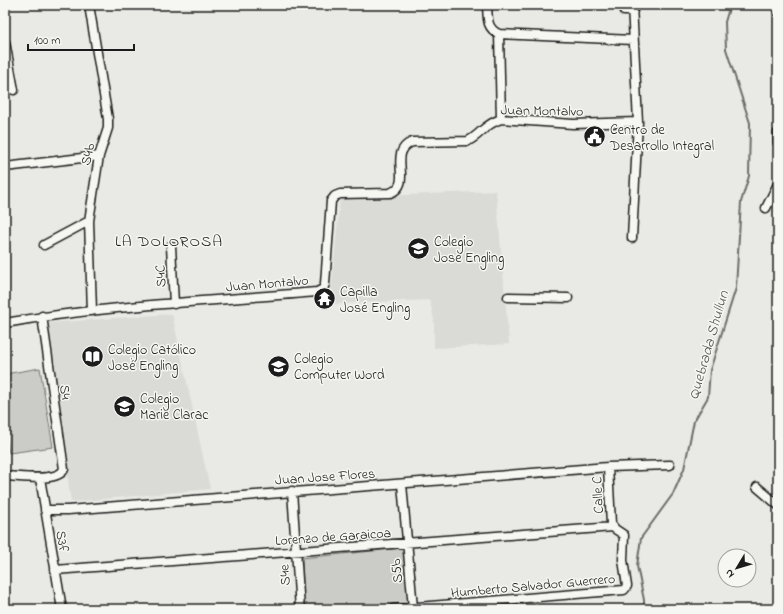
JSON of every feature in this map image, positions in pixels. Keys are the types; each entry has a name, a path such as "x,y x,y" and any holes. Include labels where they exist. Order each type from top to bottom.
{"street":[{"name":"S4b","path":"89,5 108,119 108,128 99,156 89,221 92,311"},
{"path":"487,5 489,26 496,32 633,40"},
{"path":"776,5 778,12"},
{"path":"624,11 633,8 633,40 638,122 638,182 632,238"},
{"path":"496,32 501,119"},
{"path":"5,42 14,90"},
{"name":"Juan Montalvo","path":"5,323 42,316 92,311 317,292 323,289 325,284 331,201 335,196 340,194 390,193 397,190 400,185 400,151 404,145 412,142 468,141 475,138 483,128 491,122 501,119 573,124 638,122"},
{"path":"778,133 778,143"},
{"path":"5,167 99,156"},
{"path":"766,208 778,184"},
{"path":"44,245 89,221"},
{"name":"S4C","path":"171,246 174,304"},
{"path":"508,297 568,298"},
{"name":"S4","path":"40,478 58,475 62,472 63,464 42,316"},
{"name":"Juan Jose Flores","path":"45,510 68,510 608,467 670,465"},
{"name":"Calle C","path":"608,467 613,527 624,535 623,560 626,588"},
{"path":"5,476 40,478"},
{"name":"S3f","path":"40,478 62,609"},
{"name":"S5b","path":"402,484 406,544 413,608"},
{"path":"756,486 778,505"},
{"name":"S4e","path":"292,491 300,609"},
{"name":"Lorenzo de Garaicoa","path":"56,570 613,527"},
{"name":"Humberto Salvador Guerrero","path":"393,609 624,590 626,588"}],"shaded area":[{"name":"Colegio Jose Engling","path":"496,191 509,344 434,348 434,320 430,300 330,304 340,198"},
{"name":"Colegio Marie Clarac","path":"172,314 210,489 71,502 47,323"},
{"path":"40,368 53,447 9,453 5,428 5,374"},
{"path":"403,548 409,605 304,609 302,558"}],"waterway":[{"name":"Quebrada Shullun","path":"644,609 644,600 637,566 641,538 673,494 684,469 694,421 708,397 710,370 736,288 741,202 749,176 750,123 726,49 725,22 730,5"}],"place":[{"name":"Centro de Desarrollo Integral","path":"594,137"},
{"name":"Colegio Jose Engling","path":"418,249"},
{"name":"Capilla José Engling","path":"325,299"},
{"name":"Colegio Católico José Engling","path":"93,357"},
{"name":"Colegio Computer Word","path":"278,366"},
{"name":"Colegio Marie Clarac","path":"125,406"}],"district":[{"name":"LA DOLOROSA","path":"169,240"}]}
